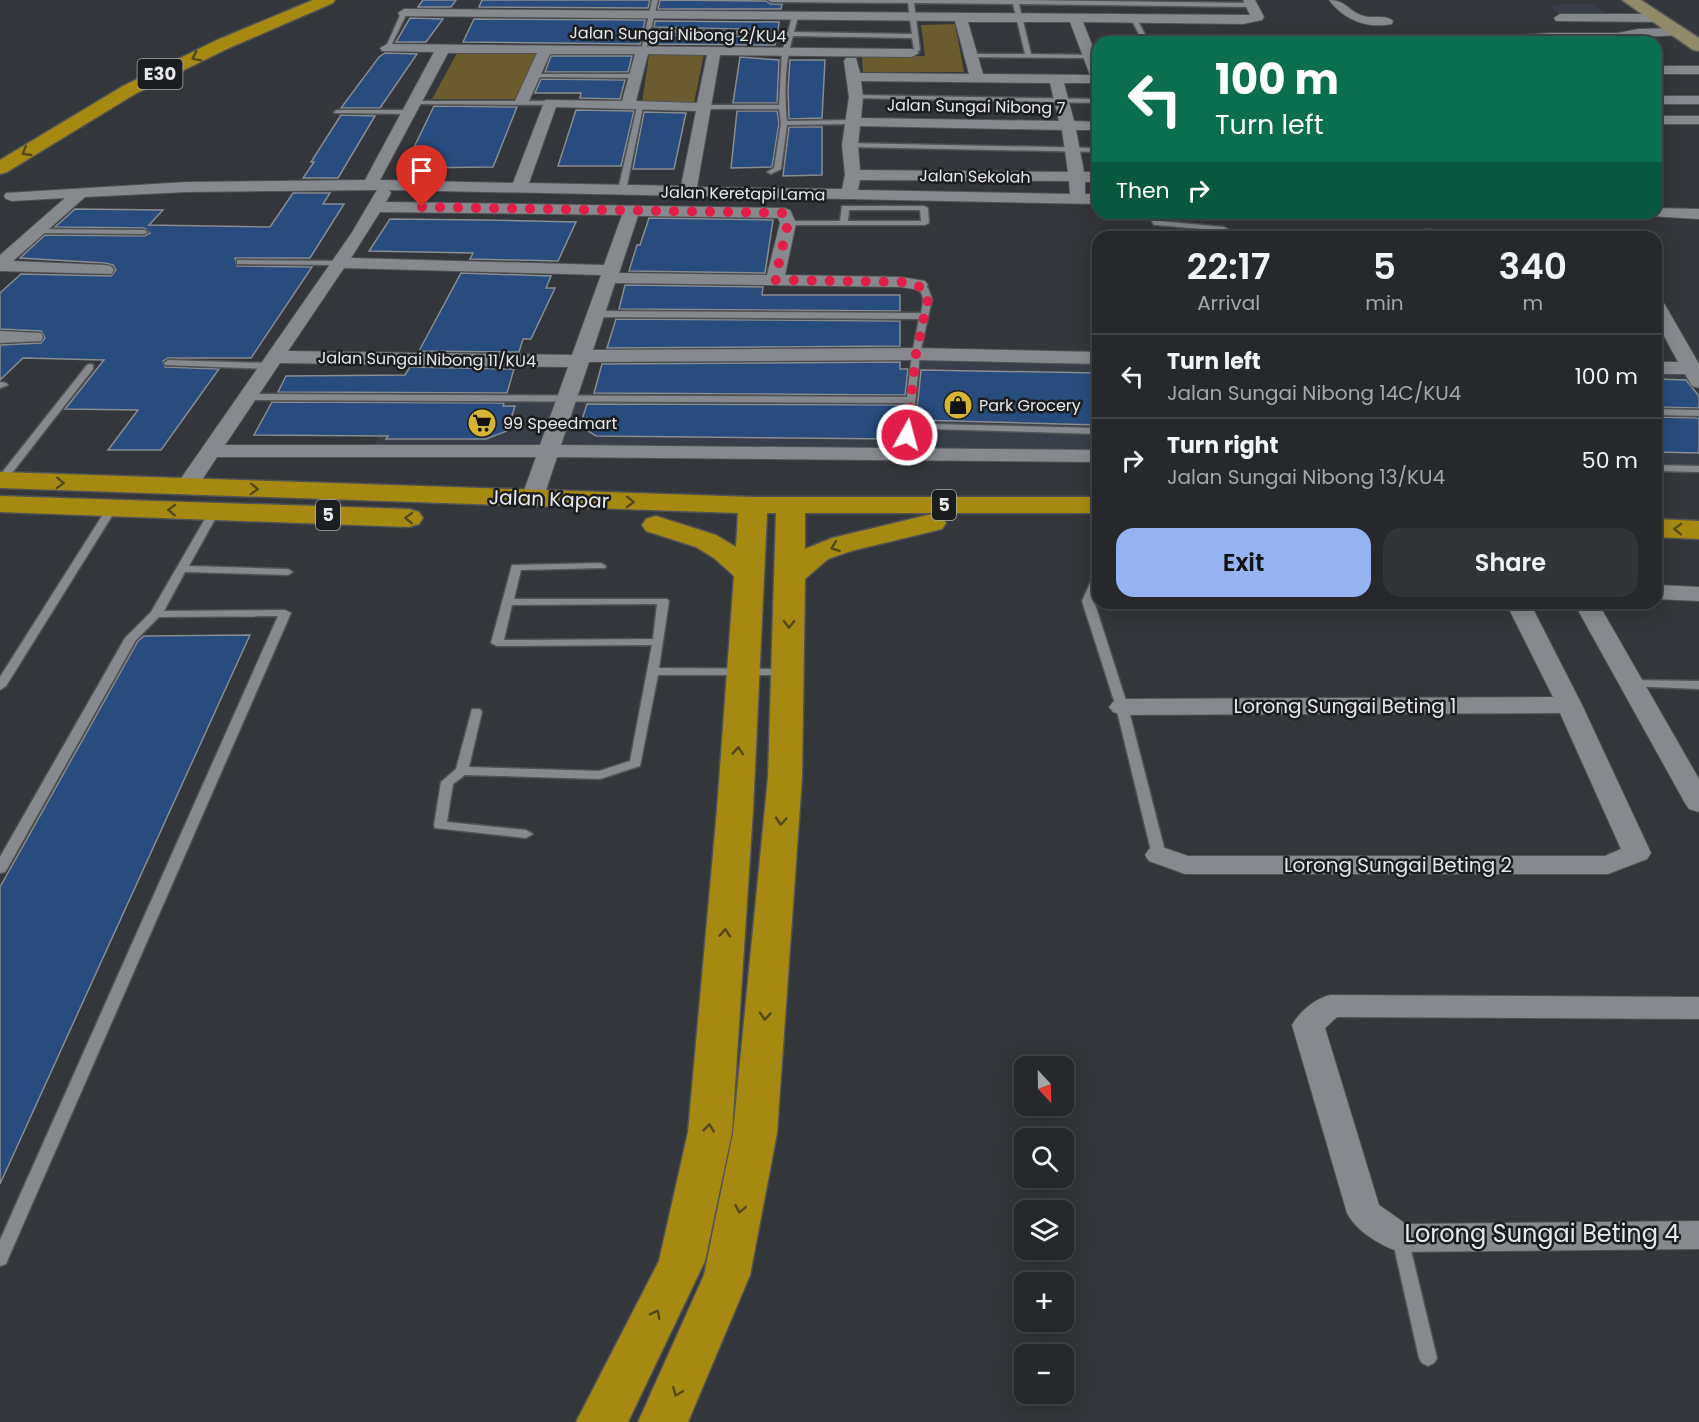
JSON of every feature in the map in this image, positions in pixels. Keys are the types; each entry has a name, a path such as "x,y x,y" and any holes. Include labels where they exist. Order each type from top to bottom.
{"highway":[{"name":"E30","path":"1,161 99,88 196,42 297,0"},
{"name":"E30","path":"1,161 129,90 223,44 327,0"},
{"name":"Jalan Kapar","path":"0,488 186,487 532,499 752,515 1092,505"},
{"name":"Jalan Kapar","path":"0,488 112,508 214,512 656,525 752,515"},
{"path":"1662,509 1699,511"},
{"path":"601,1422 682,1261 710,1132 750,574 752,515"},
{"name":"Jalan Kapar","path":"790,515 932,523 1092,522"},
{"path":"663,1422 727,1275 755,1133 785,777 790,515"},
{"path":"790,576 818,553 842,544 932,523"},
{"path":"656,525 706,541 724,552 750,574"},
{"path":"1662,528 1699,530"}],"street":[{"path":"411,0 404,13 1253,20 1258,17 1250,2"},
{"path":"1335,0 1344,12 1354,17 1387,21"},
{"path":"1630,0 1699,46"},
{"path":"960,17 977,78"},
{"path":"1560,18 1689,18"},
{"path":"1075,19 1092,62"},
{"path":"1196,20 1203,35"},
{"path":"1626,36 1638,33 1679,32"},
{"name":"Jalan Sungai Nibong 2/KU4","path":"387,48 912,53"},
{"path":"186,487 375,207 379,185 413,107 443,49"},
{"path":"522,101 545,50"},
{"path":"634,106 643,50"},
{"path":"688,192 714,51"},
{"path":"850,195 853,175 850,145 856,97 851,52"},
{"path":"1662,70 1699,70"},
{"path":"853,77 1092,78"},
{"path":"1056,78 1074,150 1079,199"},
{"path":"1662,100 1699,100"},
{"path":"519,189 550,103 705,107"},
{"path":"1662,120 1699,120"},
{"name":"Jalan Sungai Nibong 7","path":"854,122 1092,126"},
{"name":"Jalan Sekolah","path":"853,175 1092,177"},
{"name":"Jalan Keretapi Lama","path":"12,196 187,187 379,185 1092,200"},
{"path":"0,265 80,194"},
{"path":"375,207 774,211 784,213 788,223 775,280"},
{"path":"532,499 632,209"},
{"path":"1662,213 1699,214"},
{"path":"339,263 775,280 901,282 919,285"},
{"path":"0,265 105,270"},
{"path":"1662,316 1696,375"},
{"path":"0,337 34,338"},
{"name":"Jalan Sungai Nibong 11/KU4","path":"272,362 916,354 1092,358"},
{"path":"1662,369 1696,375"},
{"path":"210,451 548,451 1092,456"},
{"path":"1662,592 1699,594"},
{"path":"1521,609 1569,705"},
{"path":"1589,609 1695,790"},
{"name":"Lorong Sungai Beting 1","path":"1122,707 1569,705"},
{"name":"Lorong Sungai Beting 2","path":"1159,855 1185,866 1608,865 1637,854 1569,705"},
{"name":"Lorong Sungai Beting 4","path":"1699,1008 1330,1006 1308,1025 1364,1213 1400,1238 1699,1235"}],"lane":[{"path":"643,50 655,0"},
{"path":"771,0 1250,2"},
{"path":"771,172 777,169 784,123 782,107 786,52 790,34 790,17 786,0"},
{"path":"911,1 917,50 912,53"},
{"path":"1016,1 1029,57"},
{"path":"387,48 404,13"},
{"path":"1134,19 1143,36"},
{"path":"649,31 914,36"},
{"path":"972,56 1090,56"},
{"path":"535,76 637,76"},
{"path":"856,97 1092,101"},
{"path":"337,112 522,101 550,103"},
{"path":"622,190 634,106"},
{"path":"705,107 782,107"},
{"path":"784,123 854,122"},
{"path":"850,145 1092,150"},
{"path":"788,223 844,223 925,223 924,208 845,208 844,223"},
{"path":"1155,219 1157,223 1224,229"},
{"path":"37,231 144,232"},
{"path":"240,262 339,263"},
{"path":"905,453 916,354 928,299 925,290 919,285"},
{"path":"595,314 924,316"},
{"path":"168,363 272,362"},
{"path":"0,488 90,367"},
{"path":"247,397 912,400"},
{"path":"1662,412 1699,413"},
{"path":"933,427 1092,431"},
{"path":"1662,468 1699,469"},
{"path":"0,686 112,508"},
{"path":"0,869 131,638 156,614 214,512"},
{"path":"601,566 516,567 497,643 658,642"},
{"path":"183,569 288,572"},
{"path":"1092,591 1088,601 1122,707 1159,855"},
{"path":"508,602 663,601 658,642 636,763 600,775 462,771 447,782 440,825 526,834"},
{"path":"0,1259 285,613 156,614"},
{"path":"653,671 788,672"},
{"path":"1632,684 1699,686"},
{"path":"462,771 476,712"},
{"path":"1400,1238 1428,1358"}],"shaded area":[{"path":"1593,4 1612,17 1562,17 1550,6"},
{"path":"955,24 964,72 863,72 862,56 925,56 921,25"},
{"path":"457,53 536,54 516,99 432,99"},
{"path":"704,54 694,103 642,103 649,55"},
{"path":"921,358 1092,361 1092,451 855,447 374,447 391,402 917,403"},
{"path":"1662,371 1686,372 1699,397 1699,466 1662,465"}],"building":[{"path":"423,0 456,0 451,7 418,7"},
{"path":"482,0 650,0 648,8 479,7"},
{"path":"660,0 766,1 771,4 782,4 781,9 658,9"},
{"path":"410,18 443,19 426,42 396,42"},
{"path":"474,19 645,20 640,44 463,42"},
{"path":"655,21 779,22 778,30 654,27"},
{"path":"652,35 777,37 775,45 650,44"},
{"path":"385,53 417,54 380,108 341,108 379,57"},
{"path":"551,56 632,56 628,72 545,72"},
{"path":"740,57 779,60 777,103 733,103"},
{"path":"790,60 825,60 822,118 789,119"},
{"path":"541,79 625,80 620,99 580,98 581,93 535,93"},
{"path":"434,106 517,107 493,167 404,168"},
{"path":"576,110 634,111 621,166 558,166"},
{"path":"737,111 777,111 779,123 772,167 731,168"},
{"path":"644,112 686,113 674,169 633,169"},
{"path":"341,115 375,116 338,178 303,178 314,162 311,162"},
{"path":"789,127 822,127 822,175 783,176"},
{"path":"293,193 330,193 323,204 344,204 310,258 235,258 237,266 312,267 251,358 168,358 163,361 165,367 219,369 161,450 108,450 138,410 65,409 104,360 23,358 0,380 0,345 41,343 45,338 41,331 0,329 0,293 21,274 111,276 116,270 113,265 105,263 20,258 45,235 144,236 150,233 144,228 55,227 75,209 163,210 149,225 270,227"},
{"path":"649,218 773,220 765,273 629,271"},
{"path":"390,219 576,222 558,261 470,259 473,253 369,251"},
{"path":"461,273 551,276 546,288 555,288 531,339 523,339 519,352 419,351"},
{"path":"625,285 763,287 762,295 900,295 900,311 619,309"},
{"path":"616,319 900,321 900,346 607,348"},
{"path":"900,362 900,369 908,369 905,395 594,393 602,364"},
{"path":"410,367 514,369 507,393 278,392 286,376 405,375"},
{"path":"921,370 1092,373 1092,425 916,420"},
{"path":"1662,379 1686,380 1699,396 1699,408 1662,407"},
{"path":"272,402 504,403 503,406 515,406 507,431 486,439 254,435"},
{"path":"587,404 903,405 902,420 897,420 897,439 596,436 580,426"},
{"path":"1662,417 1699,418 1699,453 1662,452"},
{"path":"250,635 0,1184 0,887 138,641 144,636"}],"place":[{"name":"Park Grocery","path":"958,405"},
{"name":"99 Speedmart","path":"482,423"}],"route":[{"path":"422,207 774,211 784,213 788,223 775,280 901,282 919,285 925,290 928,299 916,354 907,435"}]}
